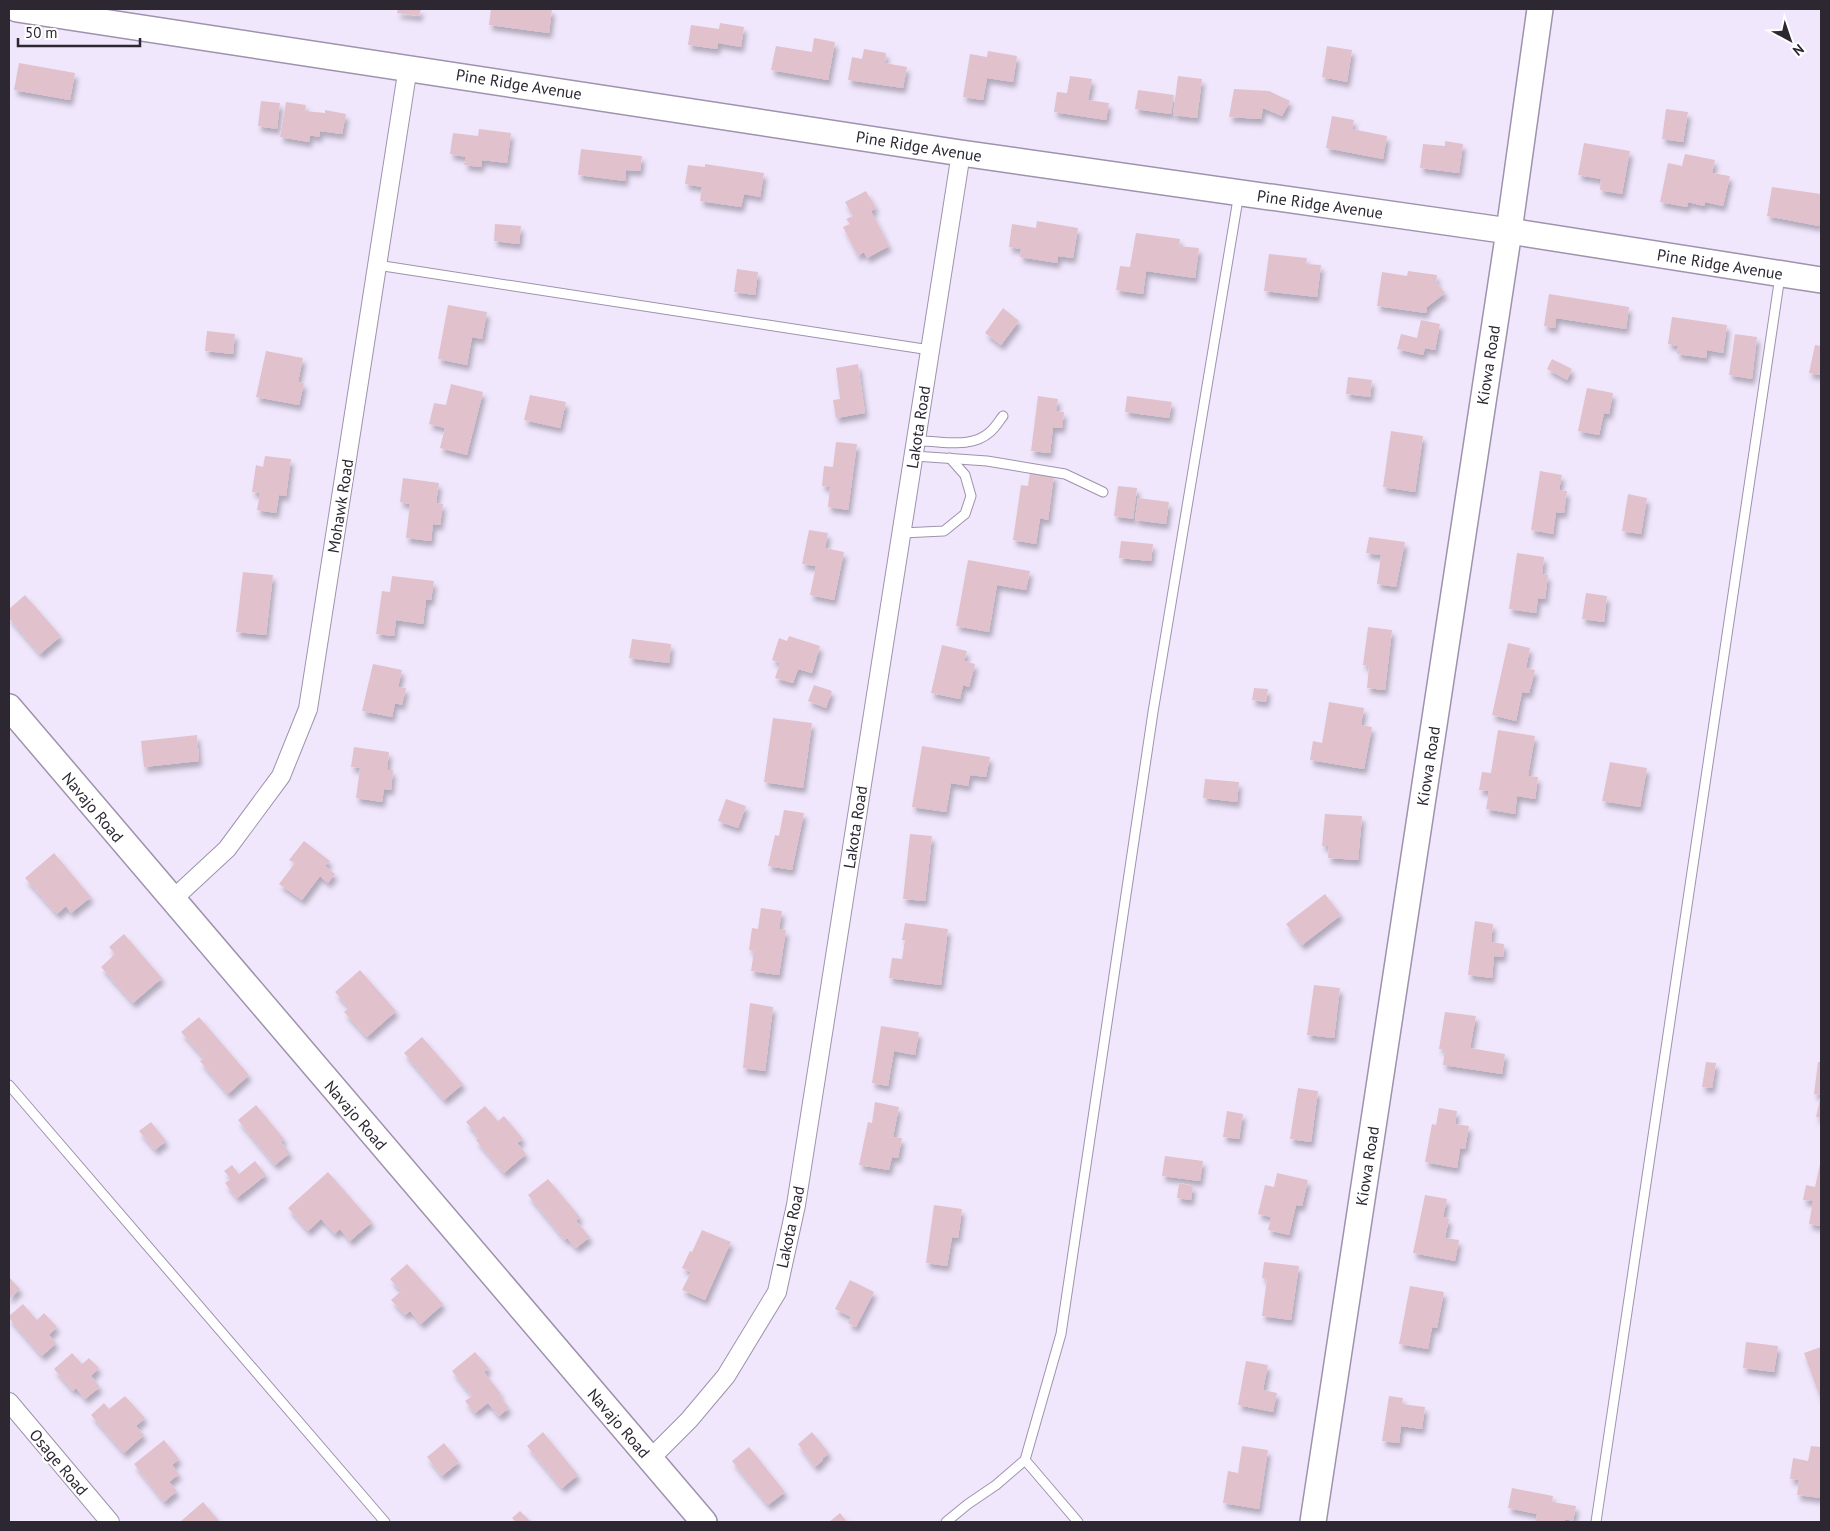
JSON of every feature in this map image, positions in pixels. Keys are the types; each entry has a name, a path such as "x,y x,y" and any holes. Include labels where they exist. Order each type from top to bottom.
{"street":[{"name":"Pine Ridge Avenue","path":"17,9 408,67 961,153 1509,231 1821,280"},
{"name":"Kiowa Road","path":"1313,1522 1509,231 1540,9"},
{"name":"Mohawk Road","path":"172,900 228,849 281,776 308,709 408,67"},
{"name":"Lakota Road","path":"650,1459 689,1420 726,1376 777,1292 796,1205 961,153"},
{"name":"Navajo Road","path":"9,707 704,1522"},
{"name":"Osage Road","path":"9,1402 110,1522"}],"lane":[{"path":"946,1522 996,1485 1025,1460 1061,1334 1153,712 1239,193"},
{"path":"377,265 930,350"},
{"path":"1596,1522 1780,274"},
{"path":"915,448 933,440 964,444 978,440 990,432 1003,416"},
{"path":"915,448 950,458 986,461 1065,474 1103,492"},
{"path":"902,533 944,531 965,514 971,496 964,475 950,458"},
{"path":"9,1084 385,1522"},
{"path":"1025,1460 1078,1522"}],"building":[{"path":"398,9 421,9 419,16 397,13"},
{"path":"491,9 552,9 549,33 489,25"},
{"path":"720,23 744,27 741,47 718,43 717,49 688,45 691,25 719,29"},
{"path":"814,38 835,42 828,80 771,70 776,46 812,52"},
{"path":"1327,46 1352,50 1347,82 1322,77"},
{"path":"864,49 886,53 885,63 907,67 903,88 848,80 852,57 862,59"},
{"path":"988,51 1017,56 1013,82 987,78 983,100 963,97 970,54 987,57"},
{"path":"19,63 75,73 70,100 14,90"},
{"path":"1070,76 1092,79 1088,100 1109,103 1106,120 1054,112 1057,92 1067,93"},
{"path":"1178,76 1202,79 1197,118 1173,115"},
{"path":"1234,89 1269,91 1290,101 1282,116 1263,108 1261,119 1229,117"},
{"path":"1138,90 1174,95 1171,114 1135,109"},
{"path":"261,101 280,103 277,129 258,126"},
{"path":"286,102 306,105 305,111 325,113 325,110 346,114 342,134 320,131 319,137 310,135 309,142 280,137"},
{"path":"1666,109 1688,112 1683,142 1662,139"},
{"path":"1332,116 1354,120 1352,129 1387,136 1383,159 1326,148"},
{"path":"479,129 511,133 507,163 482,160 481,167 464,165 466,157 450,154 453,133 478,136"},
{"path":"1445,141 1463,144 1459,173 1420,168 1423,144 1445,146"},
{"path":"1584,143 1630,151 1622,194 1600,190 1601,179 1578,175"},
{"path":"581,149 642,156 640,171 626,170 625,181 578,175"},
{"path":"1685,154 1715,160 1712,173 1730,176 1723,206 1705,202 1704,206 1688,202 1687,207 1660,202 1668,163 1682,166"},
{"path":"705,164 764,173 760,197 744,194 741,207 700,201 702,187 685,184 688,165 705,167"},
{"path":"1772,187 1821,194 1819,226 1767,216"},
{"path":"866,191 876,208 871,211 889,246 867,258 864,252 858,256 843,227 850,224 846,219 853,216 845,202"},
{"path":"1037,221 1078,228 1073,258 1058,256 1057,263 1020,257 1021,249 1009,247 1012,224 1036,228"},
{"path":"495,224 521,226 519,244 494,241"},
{"path":"1136,233 1180,239 1179,246 1199,248 1195,278 1146,271 1143,294 1116,290 1120,266 1130,267"},
{"path":"1269,254 1307,258 1306,264 1321,265 1317,297 1264,291"},
{"path":"737,269 758,272 755,295 734,292"},
{"path":"1408,271 1437,275 1436,282 1445,293 1427,307 1426,313 1377,306 1382,272 1407,276"},
{"path":"1549,294 1629,307 1626,329 1556,318 1555,328 1544,326"},
{"path":"448,305 487,312 482,339 472,337 467,365 438,359"},
{"path":"1003,308 1019,321 1001,345 985,333"},
{"path":"1672,317 1727,325 1723,353 1707,350 1706,358 1677,354 1678,346 1668,344"},
{"path":"1421,320 1440,324 1435,350 1425,348 1423,355 1397,349 1401,334 1417,338"},
{"path":"207,331 235,334 233,354 205,351"},
{"path":"1735,334 1757,337 1752,379 1729,375"},
{"path":"1815,345 1821,346 1821,375 1809,373"},
{"path":"266,351 303,358 298,382 304,383 299,405 256,397"},
{"path":"1552,359 1572,369 1567,380 1547,369"},
{"path":"858,364 865,413 836,418 833,400 840,399 836,368"},
{"path":"1348,377 1372,380 1370,397 1346,394"},
{"path":"451,384 483,392 467,455 440,448 445,428 429,424 434,403 446,405"},
{"path":"1587,388 1613,393 1609,414 1604,413 1599,435 1578,431"},
{"path":"530,395 566,402 560,428 524,420"},
{"path":"1038,396 1058,399 1056,411 1064,412 1062,428 1053,427 1050,453 1031,451"},
{"path":"1127,396 1172,402 1169,418 1125,412"},
{"path":"1391,431 1423,436 1415,492 1383,487"},
{"path":"836,442 857,444 848,510 828,507 830,487 822,486 824,466 833,467"},
{"path":"265,456 291,459 286,496 279,495 276,513 257,510 260,493 252,492 256,465 263,467"},
{"path":"1540,471 1562,475 1559,490 1567,491 1564,513 1556,512 1553,534 1531,530"},
{"path":"1030,472 1054,475 1048,520 1040,518 1036,544 1013,540 1021,485 1028,486"},
{"path":"403,478 439,483 436,503 443,504 440,525 433,524 431,541 406,538 410,504 400,502"},
{"path":"1118,486 1137,488 1133,519 1114,516"},
{"path":"1628,494 1647,498 1641,534 1622,531"},
{"path":"1138,498 1169,502 1166,524 1135,520"},
{"path":"809,530 828,533 825,548 844,552 834,600 810,595 816,566 802,564"},
{"path":"1369,537 1405,542 1396,587 1377,584 1381,555 1366,553"},
{"path":"1121,541 1153,544 1151,561 1119,558"},
{"path":"1517,553 1544,557 1542,574 1548,575 1545,599 1538,598 1536,613 1509,609"},
{"path":"968,560 1030,571 1026,590 997,585 989,632 956,626"},
{"path":"243,572 273,575 266,635 236,632"},
{"path":"392,576 434,581 431,600 426,600 423,624 396,620 394,636 376,634 382,591 390,592"},
{"path":"1586,593 1607,596 1604,622 1582,619"},
{"path":"25,595 61,636 40,654 9,618 9,609"},
{"path":"1368,627 1392,630 1385,690 1367,688 1369,666 1363,665"},
{"path":"789,636 820,646 812,673 798,669 793,683 775,678 780,663 772,660 779,638 787,641"},
{"path":"632,639 671,644 669,663 629,658"},
{"path":"1508,643 1530,648 1526,668 1535,670 1529,693 1522,692 1516,721 1492,715"},
{"path":"942,645 967,651 964,661 975,664 969,687 963,685 960,699 931,693"},
{"path":"373,664 402,670 398,687 406,688 402,705 395,703 392,717 362,711"},
{"path":"814,685 832,691 826,708 808,701"},
{"path":"1254,688 1268,689 1266,702 1252,700"},
{"path":"1329,702 1364,708 1361,725 1372,727 1364,769 1310,760 1313,741 1322,743"},
{"path":"773,718 812,723 803,788 764,782"},
{"path":"1498,730 1535,736 1528,776 1538,777 1535,799 1517,796 1515,814 1486,809 1489,791 1479,790 1482,772 1491,773"},
{"path":"197,735 199,761 144,767 141,741"},
{"path":"922,746 990,757 986,777 970,775 968,786 951,783 946,812 912,807"},
{"path":"354,747 389,752 387,770 393,770 391,790 384,789 382,802 356,798 360,768 351,767"},
{"path":"1610,762 1647,768 1640,807 1602,801"},
{"path":"1205,779 1239,782 1237,802 1203,798"},
{"path":"726,799 746,806 738,828 718,821"},
{"path":"784,810 804,813 792,870 768,866 775,835 779,836"},
{"path":"1325,814 1362,816 1358,860 1328,858 1329,846 1322,846"},
{"path":"910,834 932,836 925,901 903,899"},
{"path":"304,841 330,861 325,866 335,874 328,883 320,876 302,900 279,884 295,863 289,860"},
{"path":"54,853 91,897 71,913 66,906 57,914 25,878"},
{"path":"1325,894 1341,915 1302,945 1286,924"},
{"path":"761,908 782,911 779,929 786,930 779,975 751,971 754,951 749,950 752,928 758,929"},
{"path":"1475,921 1493,924 1491,942 1504,944 1503,957 1494,956 1492,978 1468,975"},
{"path":"905,923 948,929 941,985 889,978 892,958 902,959 905,940 902,940"},
{"path":"124,934 162,978 133,1003 101,967 115,954 109,947"},
{"path":"360,970 396,1011 367,1037 344,1012 349,1008 335,992"},
{"path":"1314,985 1340,988 1334,1038 1307,1035"},
{"path":"750,1003 773,1007 765,1071 743,1068"},
{"path":"1445,1012 1476,1016 1470,1048 1505,1054 1502,1074 1443,1065 1445,1049 1439,1049"},
{"path":"199,1017 249,1075 228,1094 200,1061 204,1058 181,1032"},
{"path":"881,1026 919,1032 915,1055 894,1051 888,1086 872,1083"},
{"path":"422,1037 463,1084 444,1100 404,1053"},
{"path":"1706,1062 1716,1063 1712,1088 1702,1087"},
{"path":"1818,1062 1821,1062 1821,1095 1814,1094"},
{"path":"1298,1088 1318,1091 1311,1142 1290,1139"},
{"path":"1821,1099 1821,1118 1816,1117"},
{"path":"875,1102 899,1107 893,1137 902,1138 898,1158 892,1157 889,1170 859,1165 868,1122 872,1123"},
{"path":"256,1105 284,1139 281,1142 290,1153 275,1165 238,1120"},
{"path":"485,1106 498,1121 504,1116 523,1139 517,1143 526,1154 504,1173 476,1140 479,1137 466,1122"},
{"path":"1439,1108 1457,1111 1455,1124 1469,1126 1465,1149 1460,1148 1457,1168 1425,1162 1432,1124 1436,1125"},
{"path":"1227,1111 1243,1114 1239,1139 1223,1137"},
{"path":"151,1122 166,1141 155,1150 139,1131"},
{"path":"1165,1156 1203,1161 1200,1181 1162,1176"},
{"path":"255,1161 266,1175 237,1198 225,1183 231,1179 224,1171 232,1165 239,1174"},
{"path":"1820,1164 1821,1226 1809,1224 1813,1201 1803,1200 1806,1185 1815,1187"},
{"path":"328,1172 372,1222 350,1241 340,1229 335,1234 321,1219 308,1231 288,1208"},
{"path":"1277,1173 1308,1180 1302,1206 1296,1205 1289,1235 1268,1230 1271,1217 1258,1214 1265,1185 1274,1187"},
{"path":"548,1179 580,1217 576,1221 590,1237 576,1248 567,1238 565,1240 528,1195"},
{"path":"1179,1183 1193,1186 1191,1200 1177,1198"},
{"path":"1425,1195 1447,1199 1443,1217 1449,1219 1445,1238 1459,1240 1455,1261 1413,1253"},
{"path":"934,1205 962,1209 958,1238 952,1237 947,1266 926,1263"},
{"path":"702,1230 731,1242 705,1300 682,1290 691,1272 682,1268"},
{"path":"1264,1262 1299,1266 1291,1320 1262,1316 1267,1279 1262,1278"},
{"path":"407,1264 443,1304 421,1324 410,1311 405,1315 391,1300 401,1291 390,1279"},
{"path":"9,1277 20,1289 9,1299"},
{"path":"850,1280 874,1292 856,1327 848,1323 851,1317 835,1309"},
{"path":"1410,1286 1444,1292 1437,1328 1432,1327 1428,1349 1399,1344"},
{"path":"23,1304 37,1320 44,1313 57,1327 49,1335 56,1343 42,1356 9,1318"},
{"path":"1746,1342 1778,1346 1774,1372 1743,1368"},
{"path":"1821,1347 1821,1400 1804,1353"},
{"path":"475,1352 489,1368 484,1372 509,1408 499,1416 488,1403 475,1413 465,1401 472,1396 452,1371"},
{"path":"72,1353 82,1364 89,1358 99,1368 91,1376 100,1387 85,1399 76,1388 73,1391 54,1369"},
{"path":"1246,1361 1268,1365 1263,1390 1277,1393 1273,1412 1238,1405"},
{"path":"125,1396 145,1418 136,1426 144,1435 124,1453 91,1415 104,1403 109,1409"},
{"path":"1389,1396 1403,1398 1402,1404 1425,1407 1422,1429 1401,1426 1399,1443 1382,1441"},
{"path":"543,1432 578,1475 562,1488 527,1446"},
{"path":"812,1432 829,1453 815,1467 798,1444"},
{"path":"164,1440 179,1459 172,1465 179,1474 169,1482 177,1491 164,1502 134,1464"},
{"path":"444,1443 459,1462 442,1476 427,1457"},
{"path":"1242,1446 1268,1450 1259,1509 1223,1503 1228,1471 1238,1473"},
{"path":"1811,1446 1821,1447 1821,1498 1797,1495 1799,1480 1790,1479 1793,1458 1808,1461"},
{"path":"749,1447 785,1492 768,1505 732,1461"},
{"path":"1512,1488 1553,1496 1552,1502 1576,1506 1573,1521 1565,1519 1565,1522 1536,1522 1537,1514 1508,1508"},
{"path":"203,1502 220,1522 181,1521"},
{"path":"520,1511 531,1522 516,1522 512,1518"},
{"path":"840,1513 847,1522 829,1522"}]}
